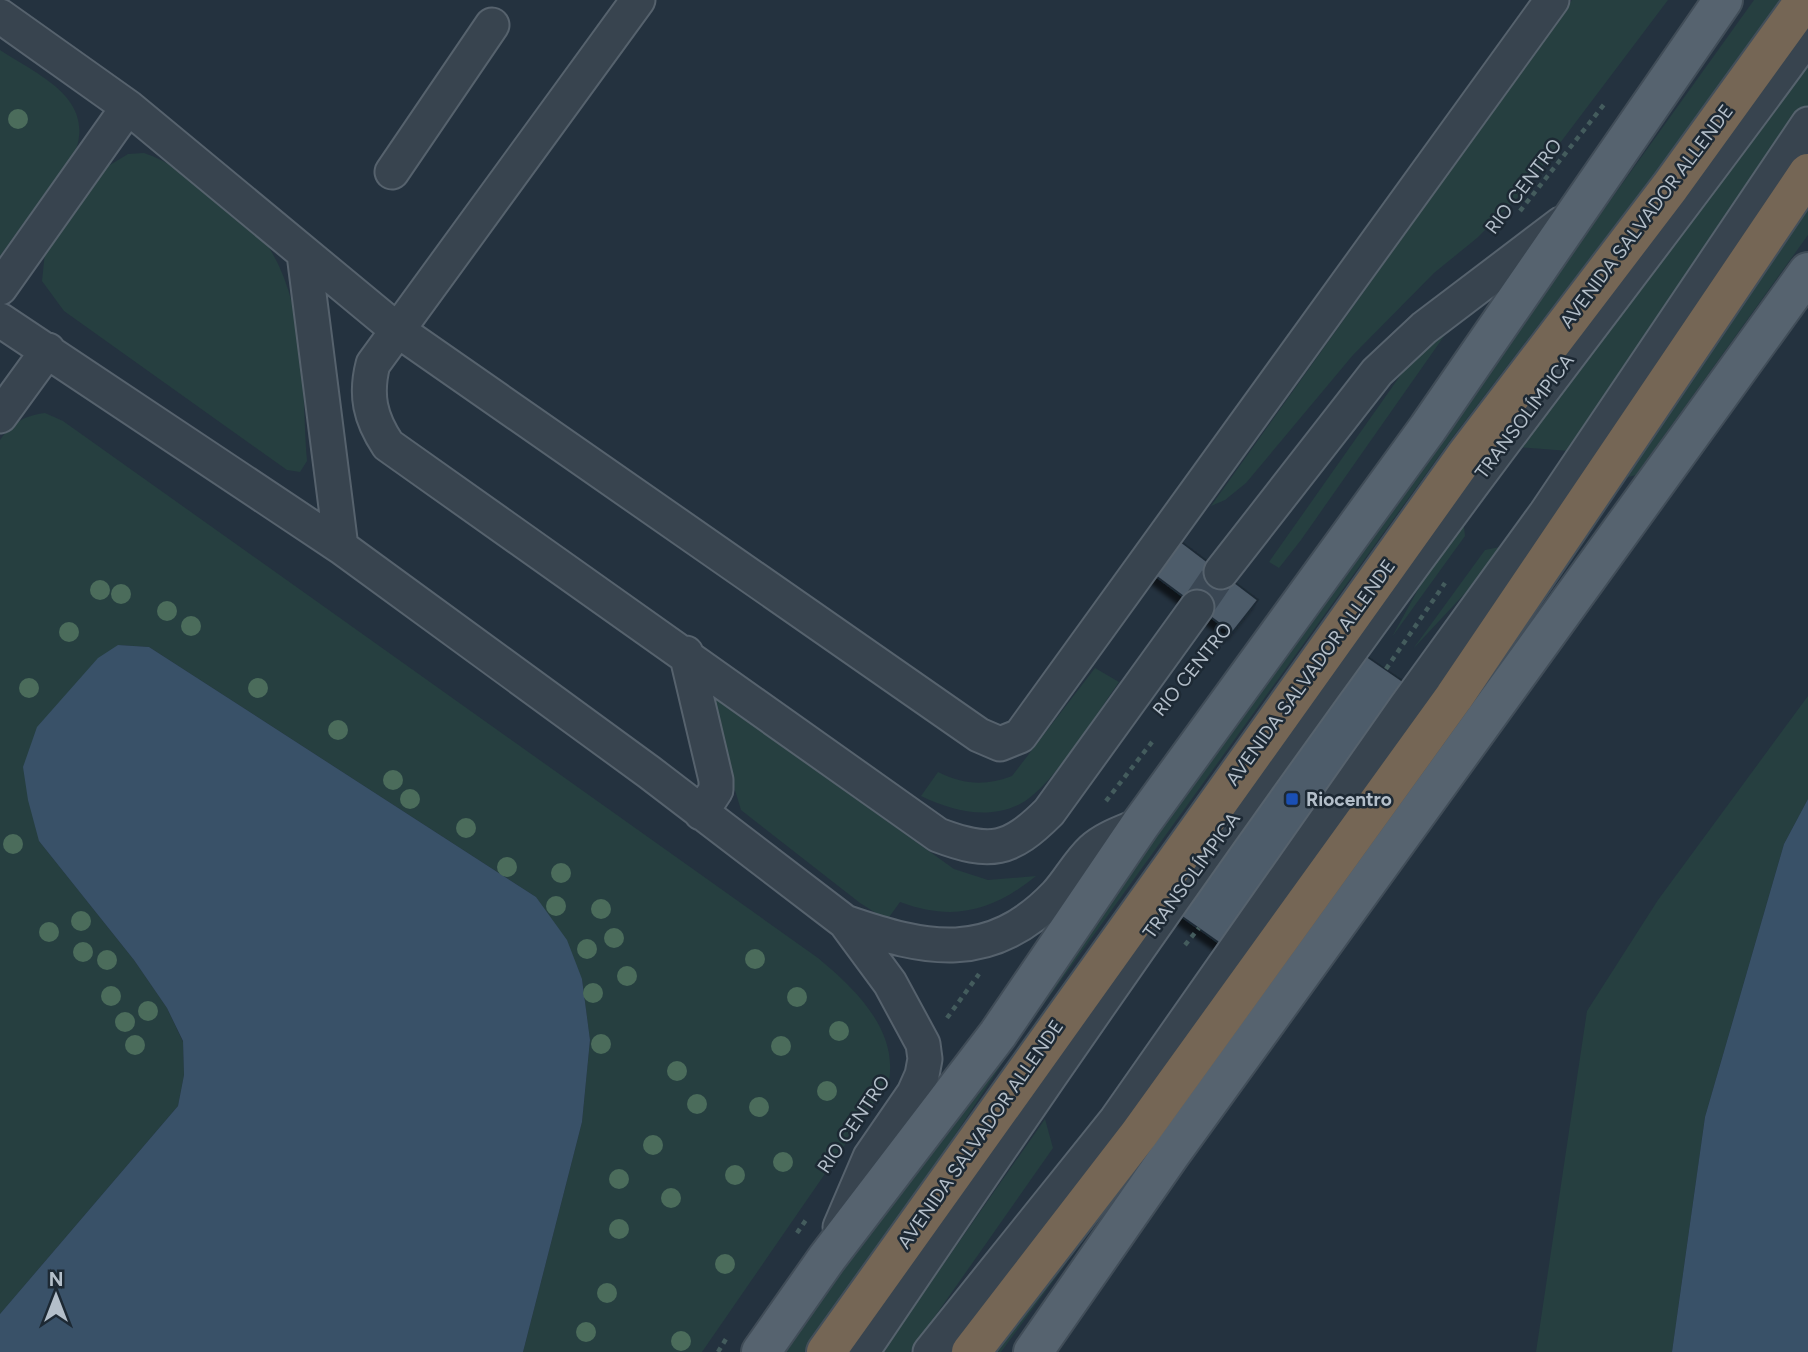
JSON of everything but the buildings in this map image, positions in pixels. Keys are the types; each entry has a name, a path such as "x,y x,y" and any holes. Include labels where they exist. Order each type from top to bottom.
{"highway":[{"name":"AVENIDA SALVADOR ALLENDE","path":"826,1352 1466,455 1670,187 1805,0"},
{"path":"971,1352 1139,1134 1454,697 1808,173"}],"main road":[{"path":"747,1341 827,1258 998,1034 1140,825 1428,428 1723,0"},
{"path":"1033,1352 1194,1121 1808,272"}],"lane":[{"path":"638,0 373,363 367,386 370,411 388,445 687,653 938,835 967,846 1000,846 1023,837 1049,811 1197,607"},
{"path":"0,16 128,107 396,329 979,735 990,742 1009,743 1020,736 1113,609 1552,0"},
{"path":"392,172 492,25"},
{"name":"TRANSOLÍMPICA","path":"862,1352 1050,1074 1205,854 1485,467 1699,188 1808,36"},
{"path":"0,288 128,107"},
{"path":"930,1352 1116,1120 1406,706 1546,513 1808,124"},
{"path":"1221,572 1377,372 1400,349 1577,212"},
{"path":"304,254 341,547"},
{"path":"0,320 341,547 649,772 845,922 890,982 923,1044 922,1075 870,1157 827,1258"},
{"path":"0,416 48,350"},
{"path":"687,653 716,780 716,790 701,813"},
{"path":"845,922 894,939 935,946 971,944 999,938 1035,915 1057,894 1094,848 1140,825"}],"path":[{"name":"RIO CENTRO","path":"1514,219 1612,93"},
{"name":"RIO CENTRO","path":"1100,809 1158,734"},
{"path":"923,1044 934,1035 992,956 999,938"},
{"path":"794,1238 809,1215"},
{"path":"718,1352 747,1341"}],"green space":[{"path":"1572,0 1668,0 1523,192 1477,238 1434,273 1353,355 1246,483 1225,500 1211,506"},
{"path":"1754,0 1782,0 1696,120 1449,442 1013,1047 812,1352 784,1352"},
{"path":"0,50 60,90 71,103 77,117 79,133 75,152 0,256"},
{"path":"1808,54 1808,106 1569,451 1517,447"},
{"path":"144,153 171,166 246,219 269,248 283,275 292,304 302,367 307,461 300,472 287,470 64,311 42,281 45,252 100,171 128,154"},
{"path":"1808,192 1808,235 1636,475 1625,478 1623,476"},
{"path":"1454,322 1301,540 1279,568 1269,562 1407,366"},
{"path":"45,413 63,421 818,958 859,996 870,1011 887,1044 889,1081 702,1352 523,1352 582,1122 590,1040 582,979 536,897 149,647 118,645 39,841 134,960 167,1008 183,1042 184,1075 178,1106 0,1314 0,440 20,421"},
{"path":"1462,509 1465,536 1392,637"},
{"path":"1510,545 1413,649 1485,550"},
{"path":"1095,668 1119,682 1073,749 1032,796 1008,809 970,812 921,796 938,772 957,780 975,783 1012,776"},
{"path":"705,691 954,869 988,880 1036,876 1004,898 972,910 938,911 900,902 887,920 860,903 741,810"},
{"path":"1808,696 1808,799 1784,844 1705,1117 1672,1352 1536,1352 1587,1011 1658,900"},
{"path":"1045,1119 1053,1148 910,1352 882,1352"},
{"path":"1145,1156 1001,1352 989,1352"}],"water":[{"path":"118,645 149,647 536,897 567,940 582,979 590,1040 582,1122 523,1352 0,1352 0,1314 178,1106 184,1075 183,1041 167,1008 134,960 39,841 28,800 23,767 37,727 98,658"},
{"path":"1808,799 1808,1352 1672,1352 1705,1117 1784,844"}],"tunnel":[{"path":"1197,607 1221,572"}],"place":[{"name":"Riocentro","path":"1292,799"}]}
